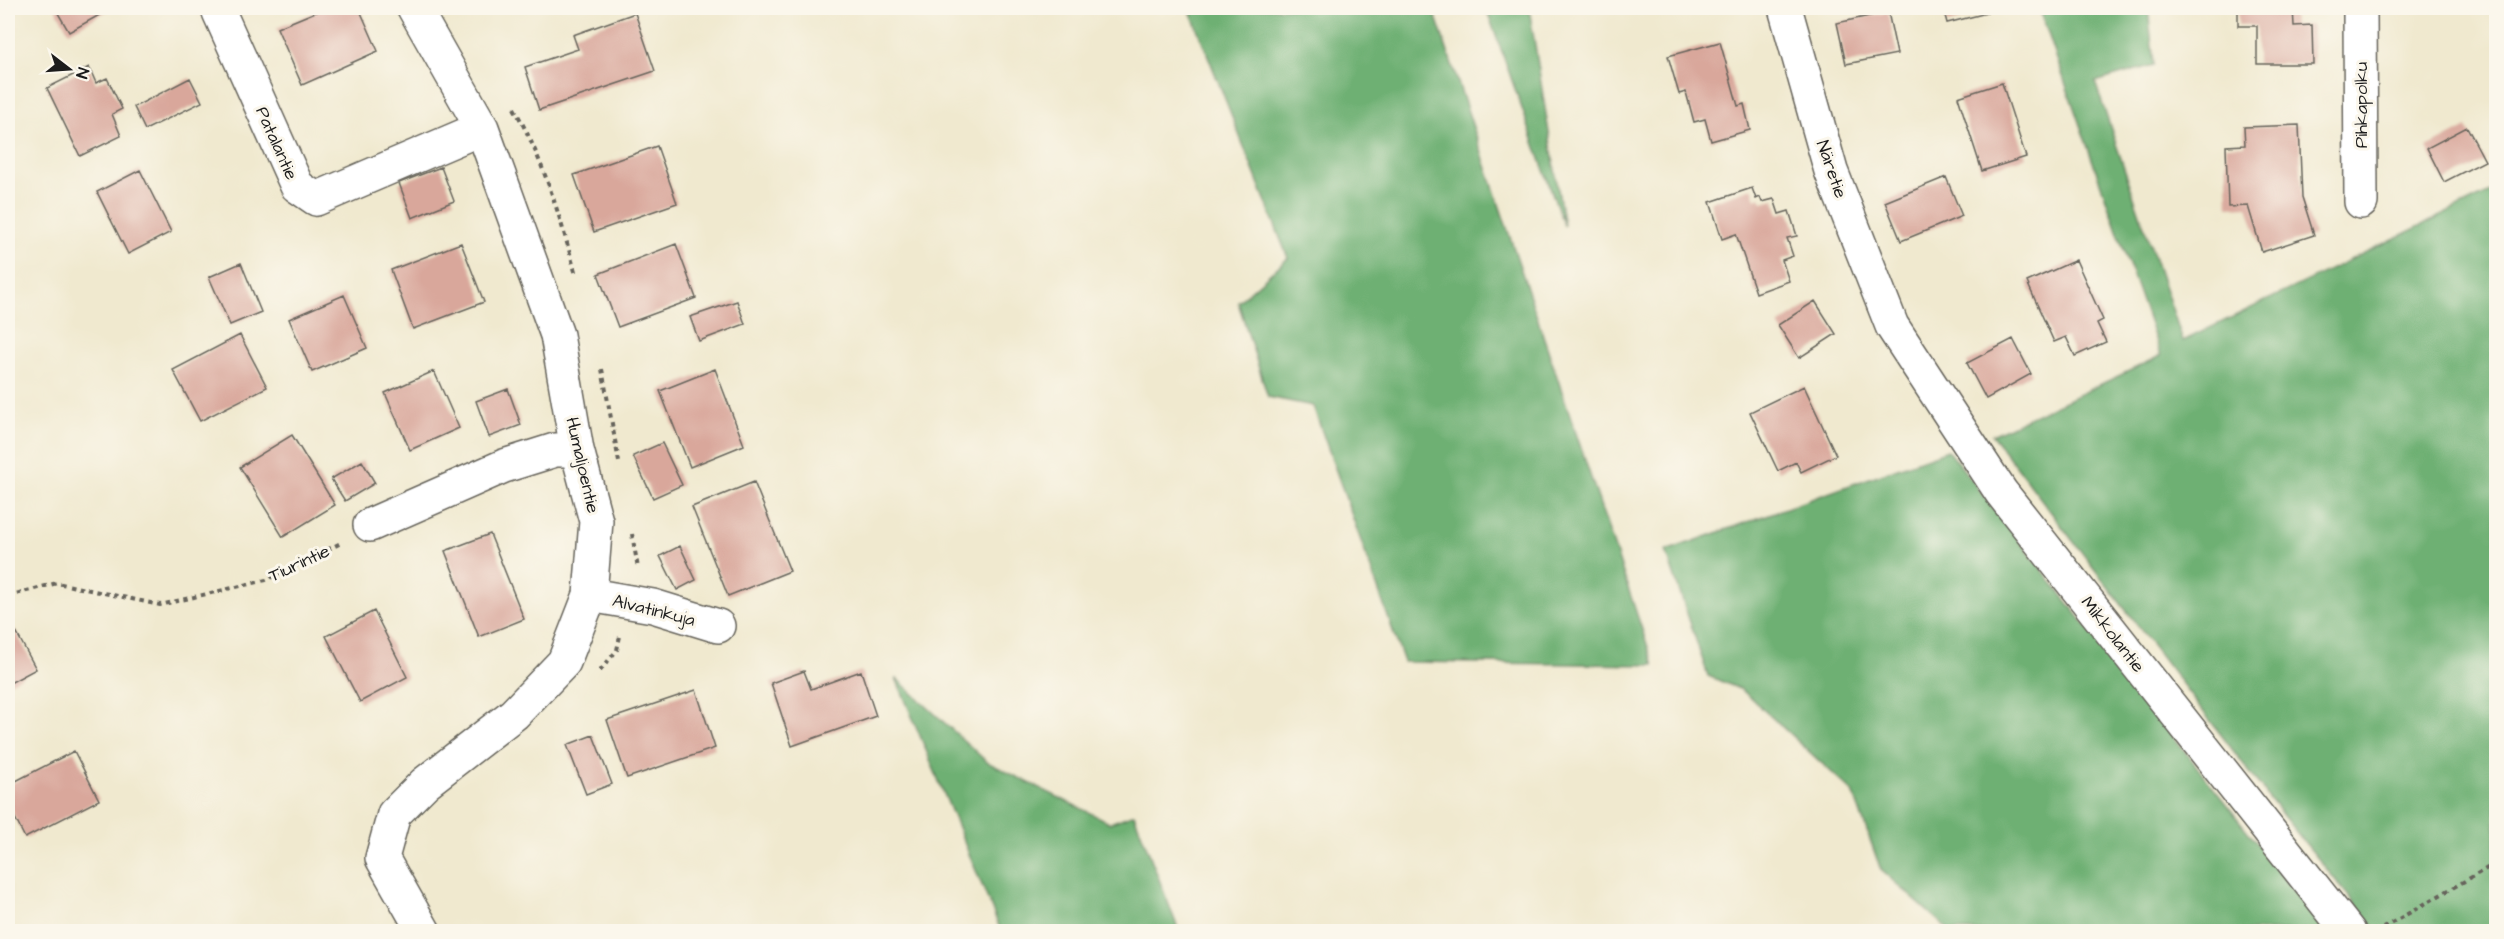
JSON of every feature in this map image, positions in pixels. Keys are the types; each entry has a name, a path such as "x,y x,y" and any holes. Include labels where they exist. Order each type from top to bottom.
{"street":[{"name":"Humaljoentie","path":"414,8 483,128 557,335 577,450 597,520 590,595 564,662 514,714 425,783 394,814 382,858 424,932"},
{"name":"Näretie","path":"1785,8 1831,171 1892,326"},
{"name":"Pihkapolku","path":"2360,8 2361,202"},
{"name":"Patalantie","path":"219,12 297,186 316,199 483,128"},
{"name":"Mikkolantie","path":"1892,326 2001,492 2349,932"},
{"path":"370,525 504,466 555,450 577,450"},
{"name":"Alvatinkuja","path":"590,595 653,606 718,626"}],"path":[{"name":"Tiurintie","path":"8,596 57,583 160,606 266,580 332,549 370,525"},
{"path":"2377,932 2496,863"}],"green space":[{"path":"1189,8 1433,8 1654,665 1404,662 1313,406 1268,397 1238,302 1288,258"},
{"path":"1486,8 1529,8 1564,226"},
{"path":"2039,8 2148,8 2154,65 2095,82 2183,341 2496,189 2496,931 2377,931 2280,812 1992,435 2161,356"},
{"path":"1948,450 2326,931 1950,931 1881,870 1853,792 1742,690 1708,676 1666,551"},
{"path":"896,678 987,762 1110,823 1134,814 1179,931 1001,931"}],"building":[{"path":"55,8 112,8 69,32"},
{"path":"325,8 359,8 378,51 302,85 277,28"},
{"path":"1943,8 1986,8 1987,13 1947,23"},
{"path":"2238,8 2293,8 2294,26 2312,25 2313,64 2257,64 2257,26 2238,26"},
{"path":"1888,12 1897,54 1846,64 1837,23"},
{"path":"635,13 655,71 539,110 525,67 578,49 573,35"},
{"path":"1720,42 1738,106 1744,104 1750,130 1711,141 1705,119 1694,122 1686,92 1679,94 1668,56"},
{"path":"89,67 96,83 107,78 122,109 112,114 121,136 80,156 47,88"},
{"path":"190,78 202,102 145,130 134,107"},
{"path":"2002,83 2026,157 1982,171 1958,97"},
{"path":"2299,125 2302,197 2314,235 2262,252 2248,206 2228,207 2226,146 2245,145 2244,127"},
{"path":"2467,127 2485,161 2444,182 2427,148"},
{"path":"657,146 677,203 594,232 574,175"},
{"path":"441,167 454,201 412,218 399,183"},
{"path":"140,170 171,232 128,254 97,192"},
{"path":"1946,177 1962,216 1901,241 1885,202"},
{"path":"1752,188 1756,199 1760,197 1762,202 1774,199 1779,214 1789,211 1797,236 1787,238 1793,256 1782,260 1789,281 1756,293 1736,234 1722,239 1710,202"},
{"path":"461,243 484,302 413,329 391,270"},
{"path":"676,244 696,298 618,327 598,274"},
{"path":"2076,260 2103,320 2097,323 2106,342 2075,356 2066,337 2054,342 2027,282"},
{"path":"241,263 261,312 230,325 209,277"},
{"path":"344,295 367,348 312,372 289,319"},
{"path":"737,301 745,324 699,341 690,317"},
{"path":"1815,301 1836,334 1799,358 1778,325"},
{"path":"240,335 267,387 200,421 173,370"},
{"path":"2013,339 2031,374 1986,399 1967,363"},
{"path":"715,369 744,445 690,467 660,391"},
{"path":"434,371 459,428 410,450 385,393"},
{"path":"1804,386 1836,455 1801,472 1796,462 1778,471 1750,412"},
{"path":"508,389 521,425 489,437 476,401"},
{"path":"292,435 335,505 283,537 240,467"},
{"path":"662,443 682,485 653,498 633,456"},
{"path":"362,461 375,483 345,501 331,479"},
{"path":"754,482 790,571 728,596 692,507"},
{"path":"490,534 524,619 479,637 445,551"},
{"path":"680,546 696,580 677,590 660,556"},
{"path":"374,611 407,677 360,702 326,636"},
{"path":"15,630 36,669 8,684 8,634"},
{"path":"804,671 811,689 861,671 876,716 792,746 771,683"},
{"path":"696,690 715,748 627,778 607,720"},
{"path":"593,735 612,784 586,794 567,745"},
{"path":"74,751 99,800 25,838 8,804 8,785"}]}
